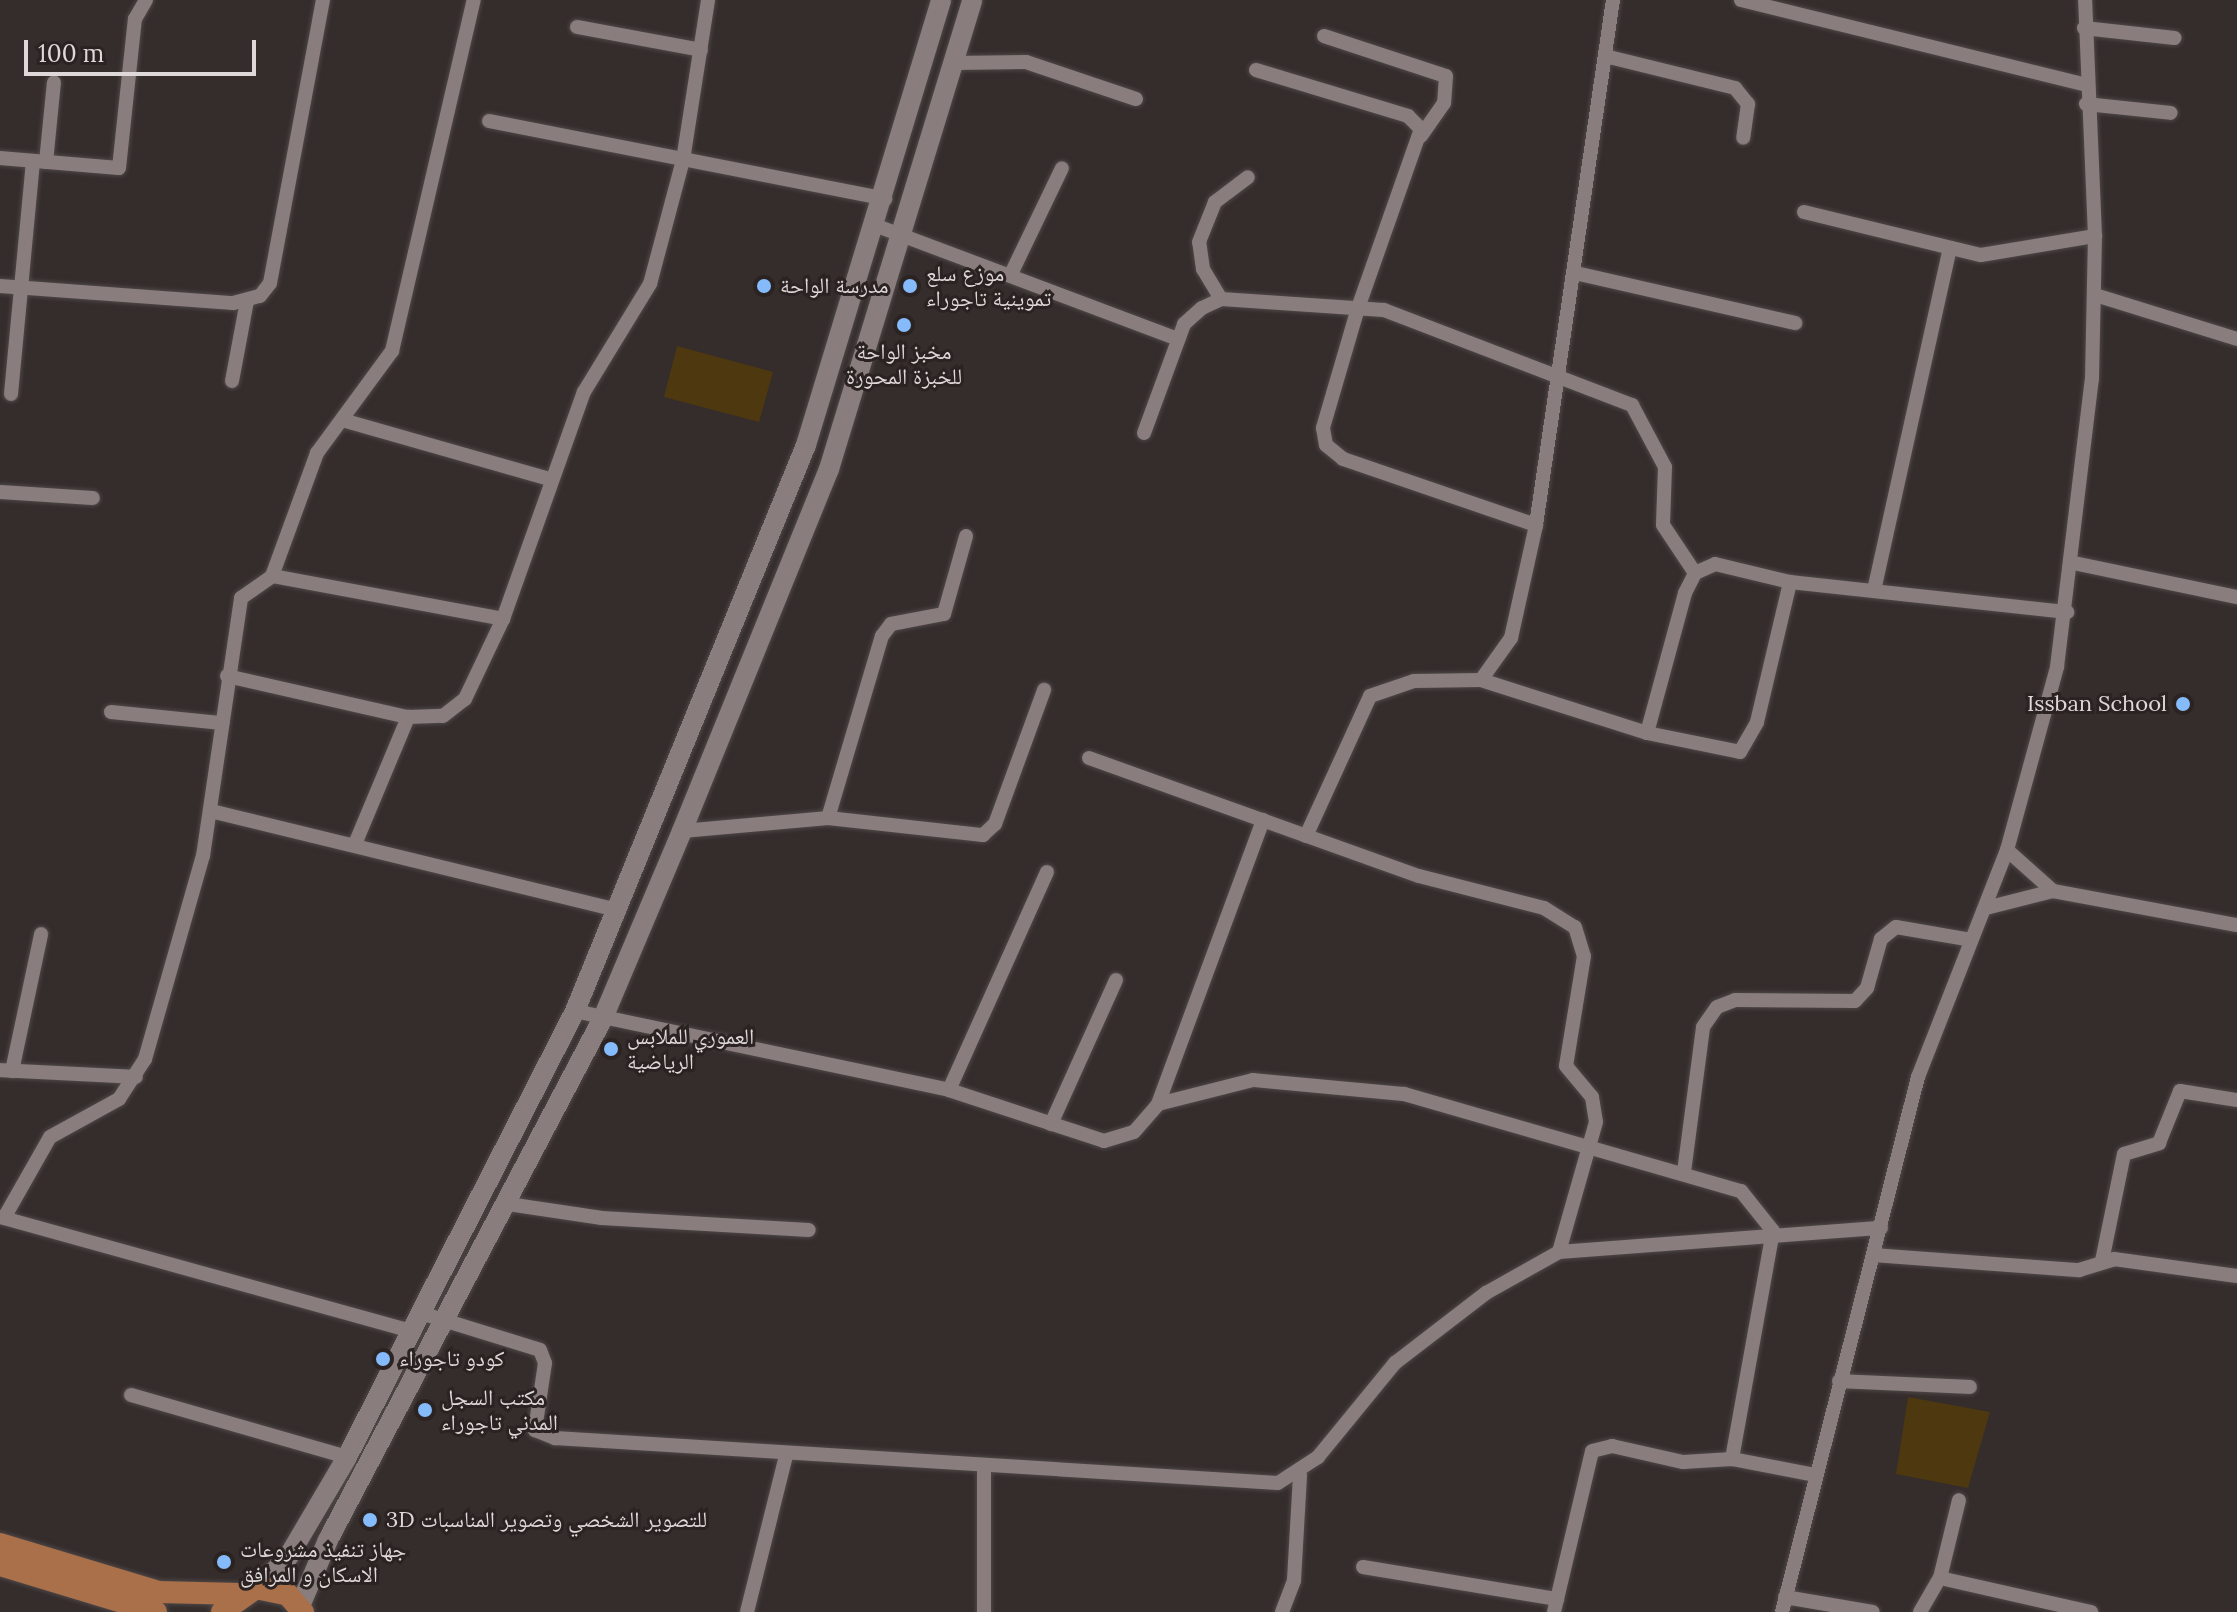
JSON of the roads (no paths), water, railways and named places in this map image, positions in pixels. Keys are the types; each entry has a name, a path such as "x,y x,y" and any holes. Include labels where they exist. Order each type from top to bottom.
{"main road":[{"path":"222,1612 287,1559 347,1457 419,1323 575,1011 770,543 877,226 941,0"},
{"path":"0,1544 159,1592 280,1592 301,1609 328,1540 447,1322 603,1018 682,831 829,469 904,236 972,0"},
{"path":"0,1565 156,1612"}],"street":[{"path":"0,158 112,169 123,161 135,19 146,0"},
{"path":"0,286 247,301 270,283 323,0"},
{"path":"474,0 392,351 317,453 272,576 241,598 227,676 211,811 136,1077 107,1108 50,1137 2,1218 419,1323 447,1322 540,1350 545,1363 534,1422 540,1434 786,1455 1252,1484 1300,1475"},
{"path":"227,676 408,717 455,711 503,619 549,479 598,363 650,284 683,160 708,0"},
{"path":"1481,680 1511,638 1536,525 1557,372 1609,57 1613,0"},
{"path":"1741,0 2084,84"},
{"path":"1782,1612 1918,1077 2007,850 2044,731 2067,612 2074,563 2095,295 2095,236 2084,84 2085,0"},
{"path":"577,27 701,50"},
{"path":"2084,28 2174,38"},
{"path":"1324,36 1446,76 1444,103 1421,136 1358,308 1323,428 1326,445 1343,459 1536,525"},
{"path":"1609,57 1735,88 1748,104 1743,138"},
{"path":"954,63 1026,62 1136,99"},
{"path":"1256,70 1408,116 1421,136"},
{"path":"11,394 40,161 54,82"},
{"path":"2086,104 2171,113"},
{"path":"489,121 885,199"},
{"path":"1012,272 1062,168"},
{"path":"1221,299 1203,269 1199,242 1215,202 1248,177"},
{"path":"1804,212 1950,248 2009,254 2095,236"},
{"path":"877,226 1012,272 1104,316 1178,339"},
{"path":"1875,586 1950,248"},
{"path":"1575,273 1795,323"},
{"path":"2095,295 2237,339"},
{"path":"1144,433 1178,339 1192,314 1221,299 1384,310 1621,398 1641,415 1646,443 1669,485 1663,525 1695,573"},
{"path":"232,381 247,301"},
{"path":"342,420 549,479"},
{"path":"0,492 93,498"},
{"path":"828,818 882,636 891,624 944,614 966,536"},
{"path":"2074,563 2237,597"},
{"path":"1695,573 1729,564 1790,582 1875,586 2067,612"},
{"path":"1647,733 1695,573"},
{"path":"272,576 503,619"},
{"path":"1306,836 1370,696 1414,681 1481,680 1647,733 1727,754 1749,743 1790,582"},
{"path":"682,831 828,818 983,835 995,824 1044,690"},
{"path":"111,712 222,723"},
{"path":"355,844 408,717"},
{"path":"1089,758 1306,836 1544,908 1575,927 1584,956 1566,1066 1592,1097 1591,1154 1559,1252"},
{"path":"211,811 618,910"},
{"path":"575,1011 949,1090 1051,1124 1122,1139 1158,1104 1263,820"},
{"path":"2007,850 2053,891"},
{"path":"949,1090 1047,872"},
{"path":"1986,908 2053,891 2237,925"},
{"path":"1684,1172 1703,1027 1717,1007 1735,1000 1855,1001 1867,988 1881,939 1896,927 1971,940"},
{"path":"41,934 6,1070 136,1077"},
{"path":"1051,1124 1116,980"},
{"path":"1158,1104 1253,1080 1404,1094 1591,1154 1684,1172 1749,1196 1773,1231 1732,1459"},
{"path":"2102,1261 2124,1154 2159,1143 2180,1091 2237,1100"},
{"path":"508,1204 602,1218 809,1230"},
{"path":"1282,1612 1294,1580 1300,1475 1395,1363 1486,1293 1559,1252 1773,1231 1881,1228"},
{"path":"1873,1255 2079,1270 2102,1261 2237,1276"},
{"path":"1839,1381 1970,1387"},
{"path":"131,1395 347,1457"},
{"path":"1363,1567 1556,1605 1592,1451 1612,1446 1683,1462 1732,1459 1815,1475"},
{"path":"747,1612 786,1455"},
{"path":"984,1465 984,1612"},
{"path":"1920,1612 1940,1578 1959,1500"},
{"path":"1940,1578 2091,1612"},
{"path":"1785,1597 1873,1612"}],"place":[{"name":"مدرسة الواحة","path":"764,286"},
{"name":"موزع سلع تموينية تاجوراء","path":"910,286"},
{"name":"مخبز الواحة للخبزة المحورة","path":"904,325"},
{"name":"Issban School","path":"2183,704"},
{"name":"العموري للملابس الرياضية","path":"611,1049"},
{"name":"كودو تاجوراء","path":"383,1359"},
{"name":"مكتب السجل المدني تاجوراء","path":"425,1410"},
{"name":"3D للتصوير الشخصي وتصوير المناسبات","path":"370,1520"},
{"name":"جهاز تنفيذ مشروعات الاسكان و المرافق","path":"224,1562"}]}
